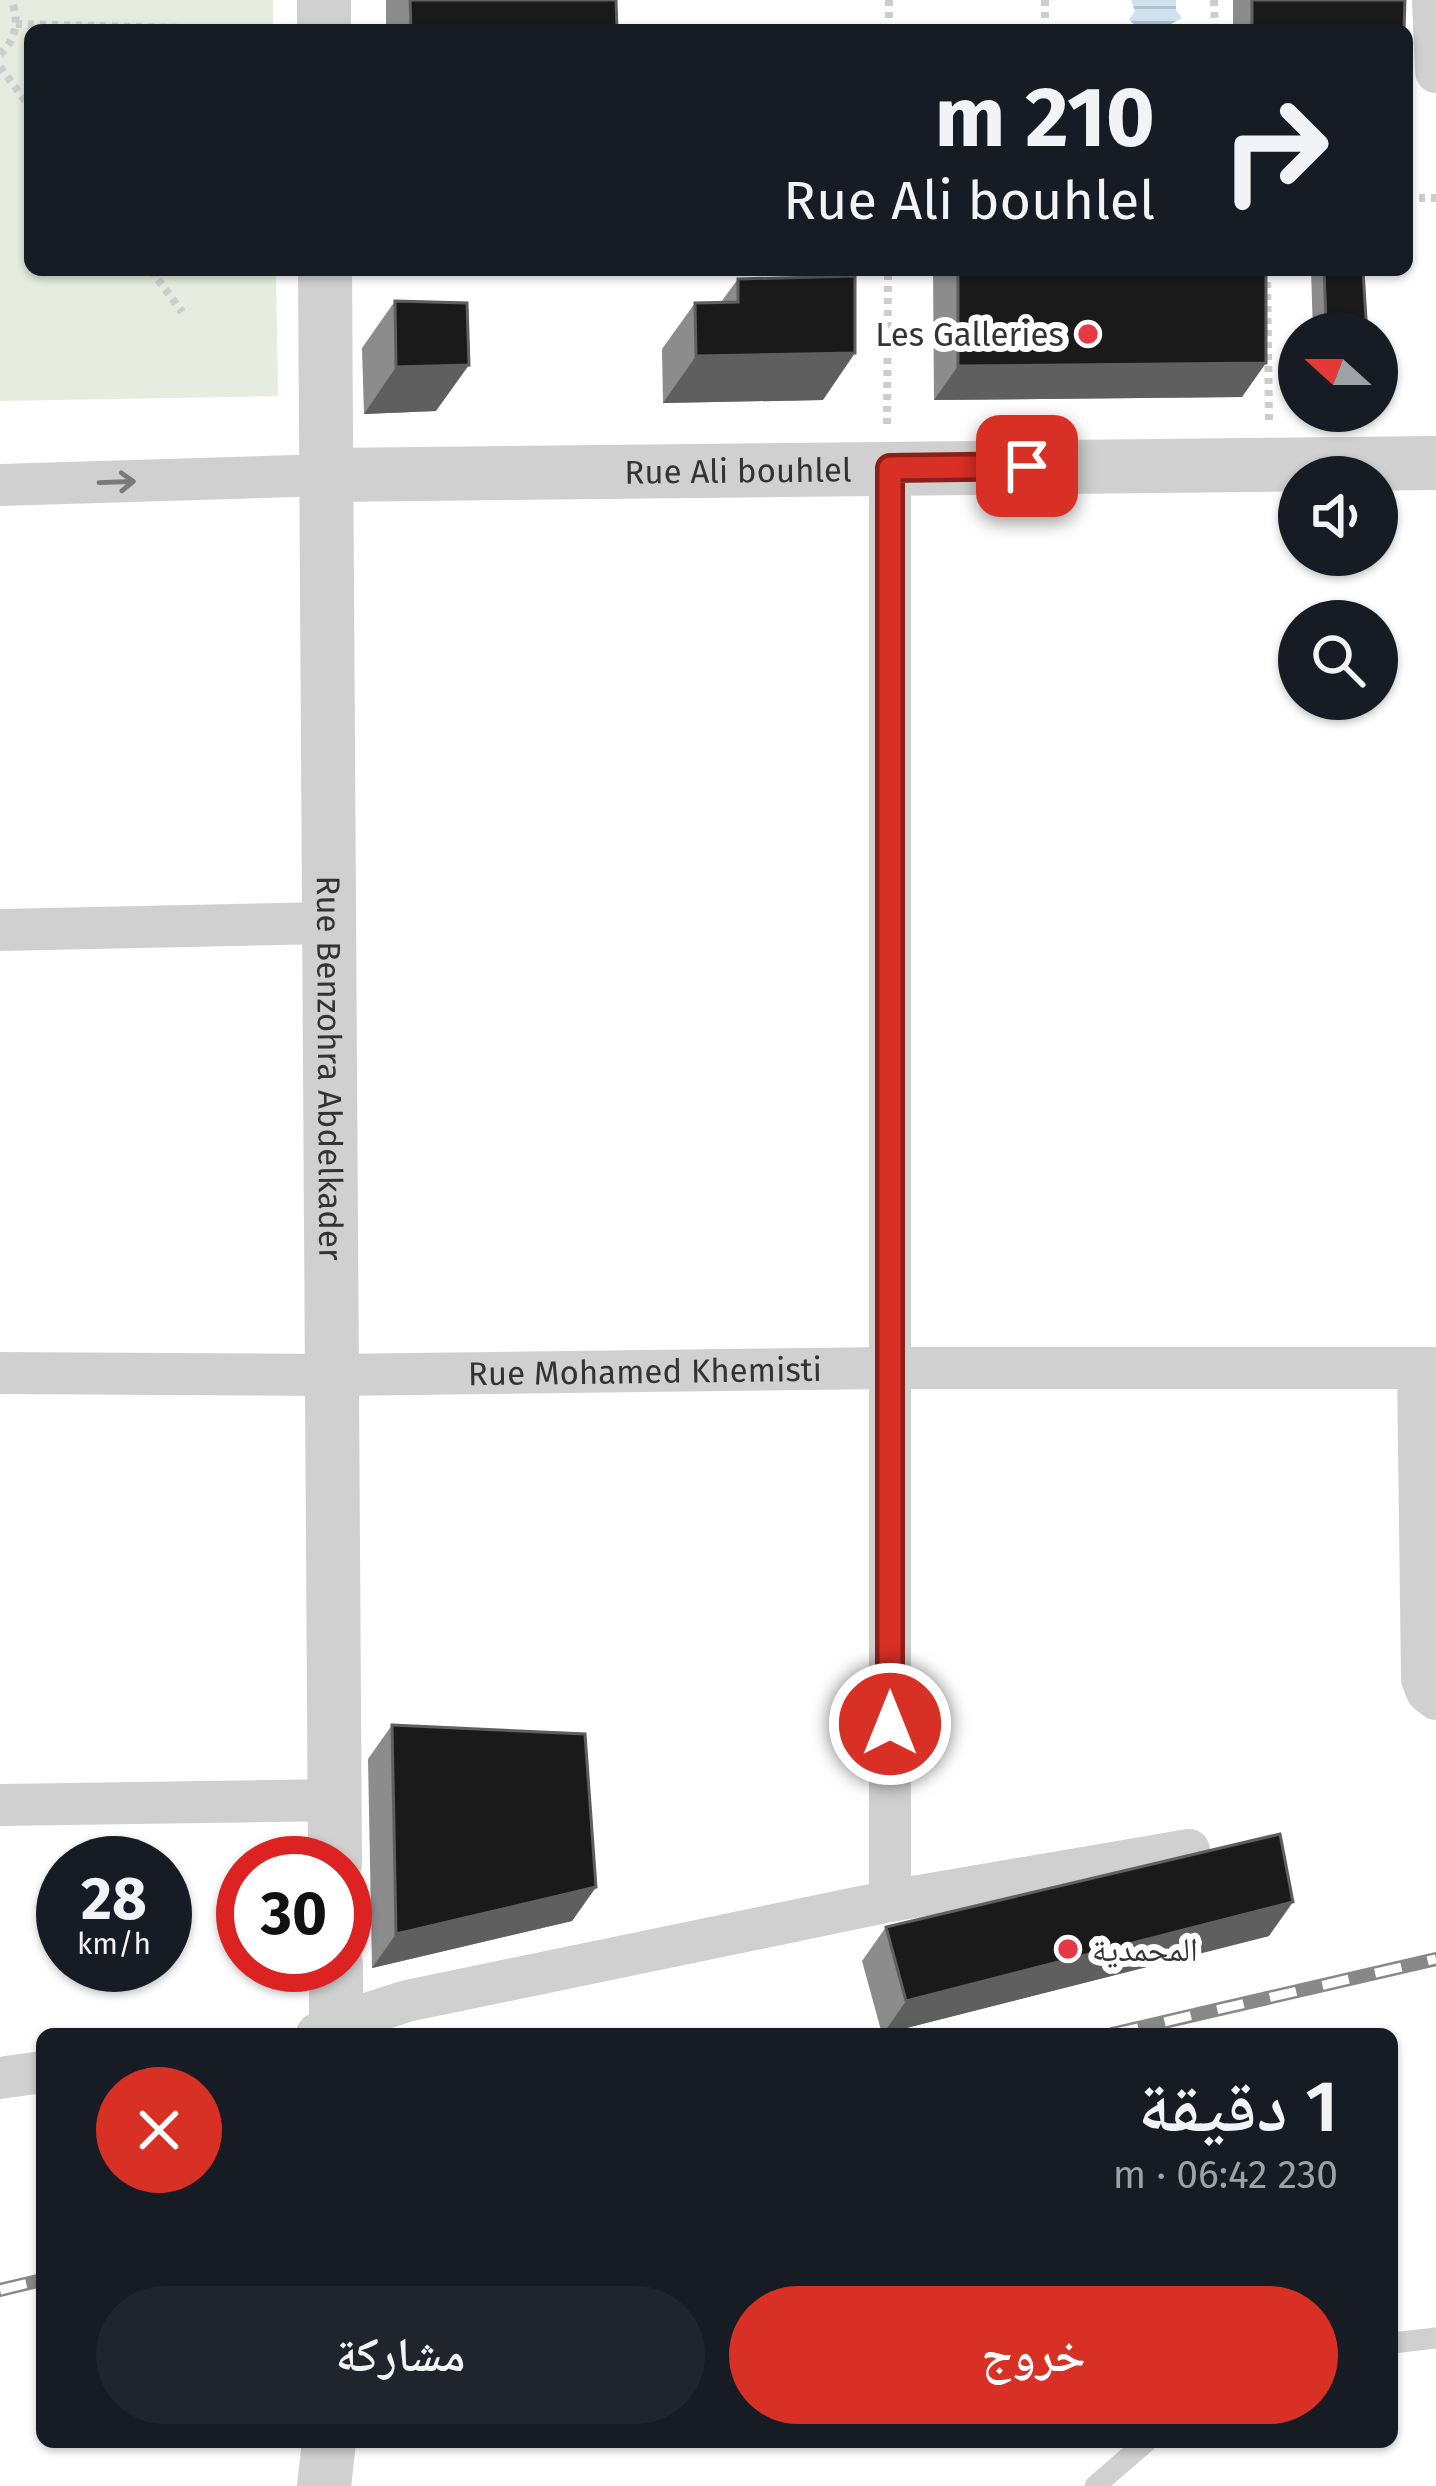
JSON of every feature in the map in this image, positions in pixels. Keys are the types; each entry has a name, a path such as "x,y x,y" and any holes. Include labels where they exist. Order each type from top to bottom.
{"street":[{"path":"1434,8 1436,72"},
{"name":"Rue Benzohra Abdelkader","path":"325,276 335,1836"},
{"name":"Rue Ali bouhlel","path":"326,475 1436,463"},
{"path":"890,468 890,1901"},
{"path":"0,485 326,475"},
{"path":"0,930 329,923"},
{"path":"1427,1369 1422,1679 1436,1699"},
{"name":"Rue Mohamed Khemisti","path":"0,1373 1427,1369"},
{"path":"0,1805 335,1800"},
{"path":"339,2028 407,2001 890,1901 1189,1850"},
{"path":"330,2028 334,1992"},
{"path":"0,2078 36,2073"},
{"path":"324,2486 328,2448"}],"lane":[{"path":"1398,2342 1436,2338"},
{"path":"1095,2486 1139,2448"}],"path":[{"path":"0,54 13,38 16,24 11,0"},
{"path":"16,24 24,24"},
{"path":"0,67 24,99"},
{"path":"155,276 182,312"},
{"path":"888,276 890,468"},
{"path":"1267,276 1269,428"}],"shaded area":[{"path":"0,0 273,0 273,24 24,24 24,276 276,276 278,396 0,401"}],"water":[{"path":"1131,0 1176,0 1182,18 1171,24 1134,24 1129,20 1135,11"}],"building":[{"path":"410,0 616,0 617,24 411,24"},
{"path":"1252,0 1405,0 1404,24 1252,24"},
{"path":"855,276 855,353 696,356 695,303 738,302 738,279"},
{"name":"Les Galleries","path":"958,276 1266,276 1266,363 958,366"},
{"path":"1324,276 1363,276 1366,312 1326,312"},
{"path":"395,301 467,303 469,365 396,367"},
{"path":"392,1725 585,1734 596,1887 396,1934"},
{"path":"1280,1834 1293,1902 906,2001 886,1927"}],"railway":[{"path":"1138,2028 1436,1959"},
{"path":"0,2290 36,2281"}],"place":[{"name":"Les Galleries","path":"1088,334"},
{"name":"المحمدية","path":"1068,1949"}],"route":[{"path":"890,1724 890,468 1027,466"}]}
